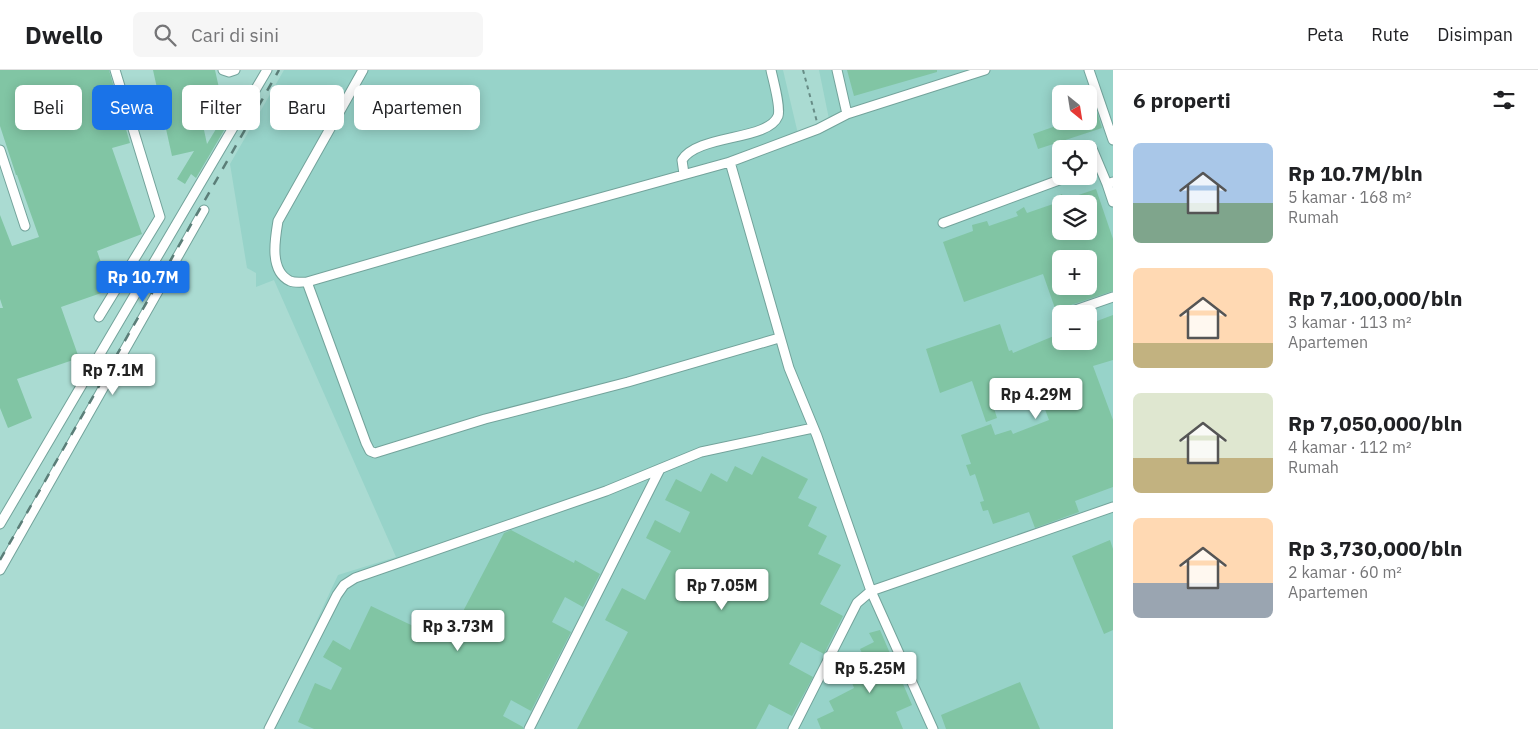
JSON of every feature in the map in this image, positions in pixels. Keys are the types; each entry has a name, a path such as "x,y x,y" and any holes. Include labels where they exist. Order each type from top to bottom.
{"street":[{"path":"99,317 160,217 115,70"},
{"path":"223,70 229,72 235,70"},
{"path":"0,524 267,70"},
{"path":"363,70 278,221 274,243 277,266 286,278 292,282 307,282 730,162 818,129 847,114 985,70"},
{"path":"684,174 682,160 691,150 749,133 768,126 775,121 778,111 771,70"},
{"path":"837,70 847,114"},
{"path":"1088,70 1109,113 1113,140"},
{"path":"0,150 25,226"},
{"path":"1097,160 1110,183 1113,202"},
{"path":"730,162 789,368 813,428 871,591 932,729"},
{"path":"943,223 1052,183"},
{"path":"0,570 204,210"},
{"path":"307,282 366,443 370,451 375,453 485,419 628,382 780,338"},
{"path":"1090,305 1113,297"},
{"path":"269,729 337,595 344,585 355,578 642,478 701,452 813,428"},
{"path":"530,729 660,469"},
{"path":"793,729 857,603 871,591 1113,508"}],"path":[{"path":"803,70 818,129"}],"shaded area":[{"path":"284,70 783,70 798,134 830,124 819,70 1113,70 1113,729 266,729 338,575 396,557 274,280 256,287 256,273 247,268 230,164 250,130 260,130 260,112 270,94 270,130 344,130 344,85 275,85"}],"building":[{"path":"0,70 109,70 113,85 92,85 92,130 126,130 130,143 112,148 142,234 97,251 110,288 107,291 61,307 79,358 17,379 32,418 8,428 0,408 0,308 3,308 0,299 0,215 12,246 39,237 0,126"},
{"path":"153,70 215,70 218,85 182,85 182,130 204,130 207,144 215,130 224,130 196,178 191,174 185,184 177,179 194,151 172,156 166,130 172,130 172,85 156,85"},
{"path":"847,70 937,70 937,72 854,96"},
{"path":"1098,115 1102,128 1098,129"},
{"path":"1052,127 1052,130 1096,130 1065,140 1052,140 1052,144 1038,149 1033,134"},
{"path":"1096,189 1113,239 1113,291 1071,305 1054,305 1043,274 964,302 943,242 973,231 972,225 987,221 989,226 1018,216 1016,212 1024,207 1027,213 1052,204 1052,240 1097,240 1097,195 1079,195"},
{"path":"1113,315 1113,360 1093,366 1113,420 1113,487 1075,501 1079,512 1035,528 1029,512 993,524 988,510 983,511 980,502 984,501 975,474 970,476 966,465 971,464 961,435 991,424 995,435 1011,430 1013,434 1049,420 1037,388 993,405 997,418 986,422 972,381 940,393 926,349 1000,324 1009,351 1012,350 1013,353 1052,337 1052,350 1097,350 1097,321"},
{"path":"762,456 808,479 798,498 817,507 808,526 827,536 818,554 841,565 820,604 843,616 824,654 801,642 789,664 813,677 792,716 769,704 756,729 577,729 628,632 605,620 622,588 645,600 671,551 646,538 655,520 680,533 690,512 665,500 676,479 701,492 711,473 727,482 735,466 752,475"},
{"path":"511,530 574,563 575,560 600,574 583,607 565,597 552,622 571,632 531,711 511,700 503,716 523,727 523,729 314,729 298,722 315,683 331,690 342,668 323,657 333,640 350,650 371,606 447,642 504,533"},
{"path":"1110,540 1113,549 1113,630 1104,634 1072,556"},
{"path":"880,630 912,705 896,712 903,729 821,729 817,719 834,711 829,701 854,688 848,672 867,663 860,649 874,642 869,633"},
{"path":"1020,682 1040,729 946,729 941,715"}],"railway":[{"path":"0,560 279,70"}]}
